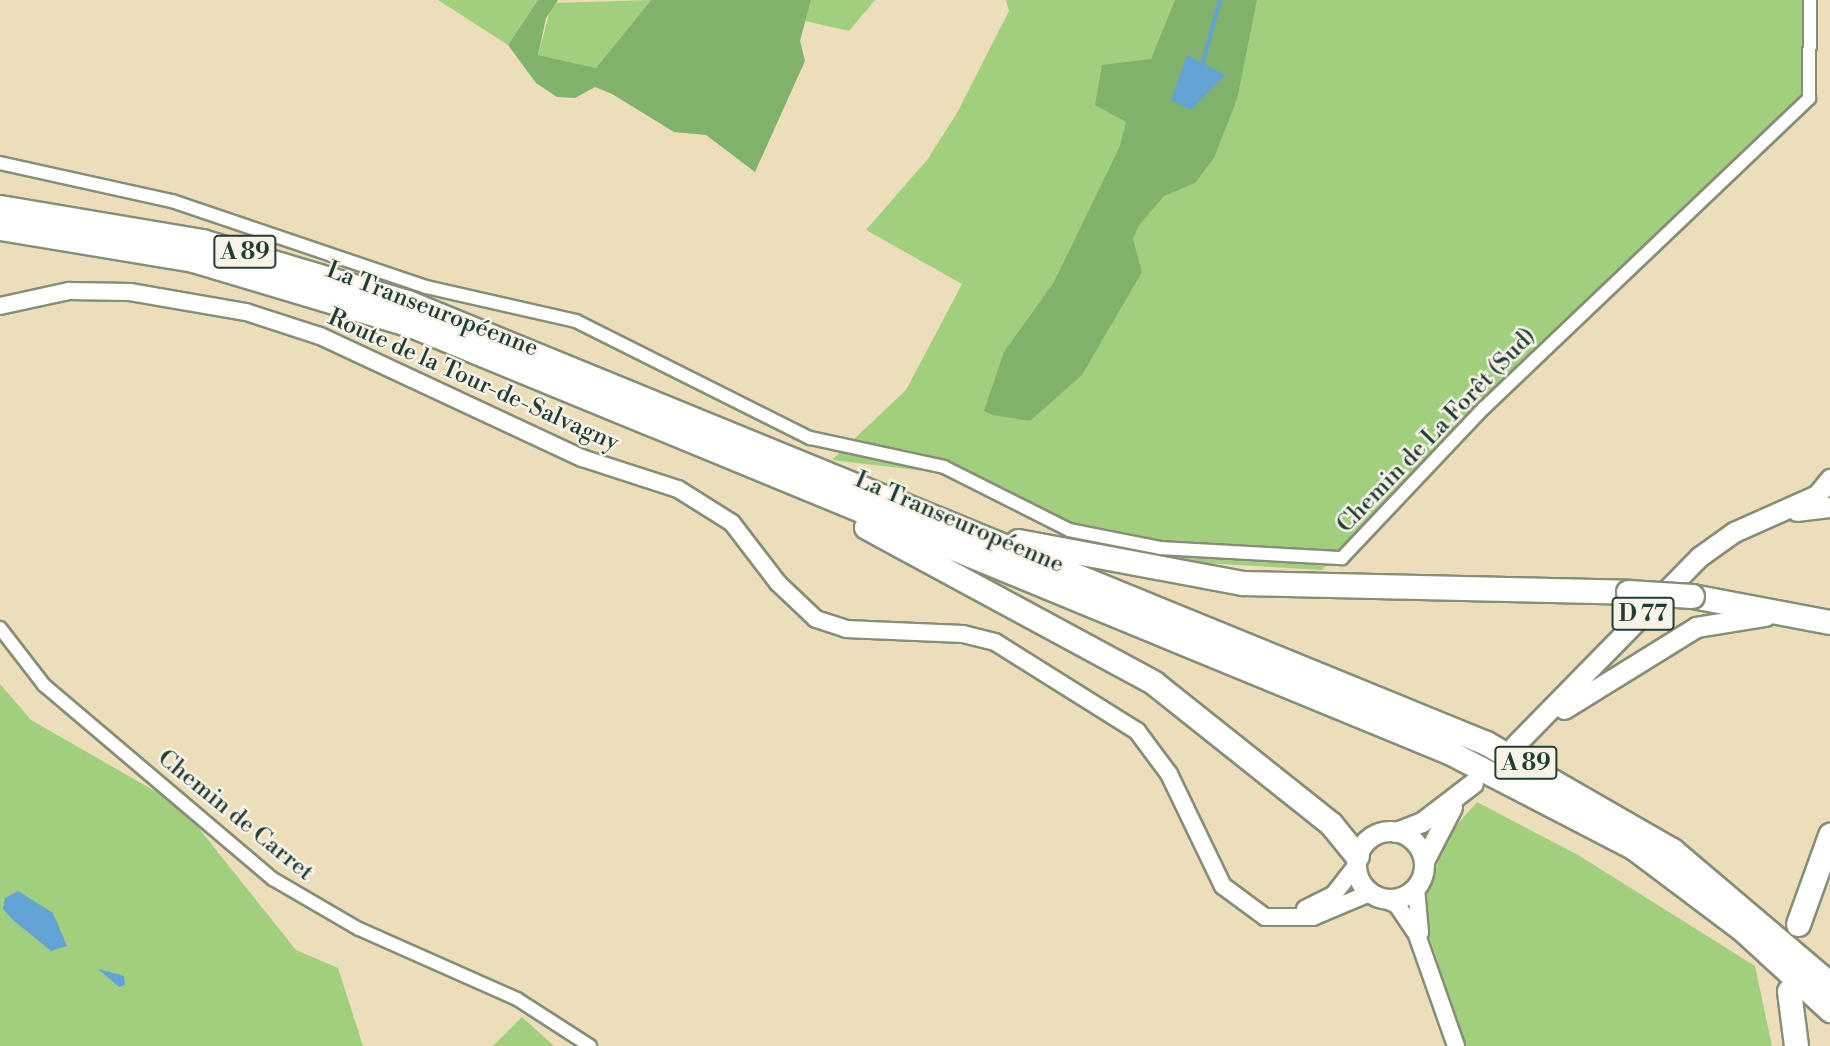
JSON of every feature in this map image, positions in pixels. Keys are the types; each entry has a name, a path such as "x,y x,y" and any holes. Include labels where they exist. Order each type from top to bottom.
{"highway":[{"name":"La Transeuropéenne","path":"0,207 158,230 311,269 708,421 914,514 1320,674 1543,771 1671,849 1830,984"},
{"name":"La Transeuropéenne","path":"0,228 192,260 344,301 832,498 1520,783 1677,878 1775,956 1830,1010"},
{"path":"832,498 854,521 1154,683 1331,824 1357,861"},
{"path":"914,514 946,517 1072,556 1243,583 1628,592 1692,596 1828,624"},
{"path":"1798,925 1830,835"},
{"path":"1789,991 1796,1046"}],"main road":[{"name":"D 77","path":"1828,624 1753,615 1696,627 1521,739 1699,557 1772,515 1817,495 1830,479"},
{"name":"D 77","path":"1772,515 1830,507"},
{"path":"1467,789 1432,838 1416,888 1378,897 1357,861 1376,834 1396,832 1467,789"},
{"path":"1396,832 1415,842 1424,861"}],"street":[{"name":"Chemin de La Forêt (Sud)","path":"0,163 172,201 426,287 576,321 696,385 810,438 944,467 1069,530 1161,548 1342,558 1484,408 1810,98 1810,0"},
{"name":"Route de la Tour-de-Salvagny","path":"0,306 69,291 130,292 246,312 320,336 582,458 698,497 732,523 778,583 816,619 846,629 963,634 995,642 1137,731 1169,774 1218,878 1251,908 1293,920 1378,897"},
{"name":"Chemin de Carret","path":"0,628 44,685 273,879 359,929 517,999 590,1046"},
{"path":"1251,908 1290,912 1315,906 1346,883 1357,861"},
{"path":"1416,888 1422,946"},
{"path":"1378,897 1403,912 1422,946 1456,1046"}],"green space":[{"path":"438,0 538,0 508,45"},
{"path":"538,0 558,0 546,18 538,55 596,68 651,0 811,0 800,41 805,61 755,172 706,135 674,132 612,94 595,87 575,98 557,97 536,83 508,45"},
{"path":"651,0 596,68 538,55 552,3"},
{"path":"811,0 875,0 849,31 805,21"},
{"path":"1006,0 1803,0 1802,96 1472,414 1322,570 1186,562 1072,531 942,473 832,460 906,390 962,284 866,230 927,160 957,113 1009,11"},
{"path":"1175,0 1257,0 1237,99 1214,158 1195,183 1164,196 1139,225 1133,239 1142,272 1082,375 1030,421 984,411 1004,352 1054,282 1120,146 1126,122 1095,105 1102,65 1151,59"},
{"path":"0,684 31,720 181,806 296,950 338,968 363,1046 0,1046"},
{"path":"1477,802 1578,855 1755,966 1772,1046 1465,1046 1425,923 1424,898 1449,834"},
{"path":"522,1017 554,1046 493,1046"}],"water":[{"path":"1187,55 1225,75 1191,110 1171,100"},
{"path":"18,891 53,913 67,946 51,951 3,909 5,898"},
{"path":"98,969 124,976 125,985 119,987"}],"waterway":[{"path":"1202,66 1220,0"}]}
